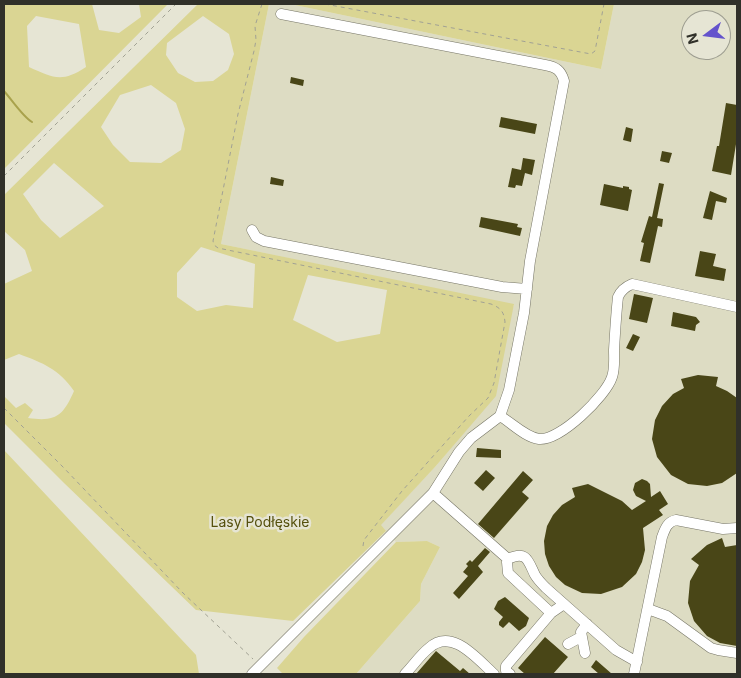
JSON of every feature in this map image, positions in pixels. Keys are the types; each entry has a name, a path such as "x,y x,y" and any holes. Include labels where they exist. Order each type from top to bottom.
{"lane":[{"path":"252,674 433,492 459,452 471,438 500,416 508,390 524,313 530,261 564,82 561,72 555,67 281,14"},
{"path":"252,230 256,237 264,241 502,287 527,289"},
{"path":"500,416 531,436 541,439 552,437 564,431 575,422 605,390 612,376 618,297 625,287 632,284 737,306"},
{"path":"433,492 508,559"},
{"path":"634,674 662,537 666,527 671,521 676,520 723,530 737,528"},
{"path":"508,559 524,556 529,560 538,581 616,650 637,662"},
{"path":"508,559 508,573 551,613"},
{"path":"510,674 506,671 506,666 551,613 564,604"},
{"path":"648,609 667,616 711,648 737,653"},
{"path":"585,653 581,632 587,624"},
{"path":"568,644 581,637"},
{"path":"405,674 428,648 438,642 447,640 462,647 494,674"}],"path":[{"path":"4,176 176,4"},
{"path":"262,4 255,26 256,40 254,51 238,114 213,241 214,245 218,248 491,304 500,308 504,314 505,322 494,383 488,398 469,416 402,490 364,540 363,546 370,556"},
{"path":"325,4 590,54 594,51 604,4"},
{"path":"4,408 183,593 248,656 261,665"}],"shaded area":[{"path":"269,4 290,4 601,69 614,4 737,4 737,674 356,674 420,601 421,584 440,547 427,541 396,542 380,525 435,467 480,413 514,305 221,244"}],"green space":[{"path":"4,4 92,4 99,30 119,33 141,17 139,4 168,4 4,169","holes":["36,16 79,24 86,67 64,77 51,76 29,67 27,26"]},
{"name":"Lasy Podłęskie","path":"198,4 269,4 221,244 514,304 496,396 435,467 381,525 386,531 293,621 196,610 4,423 4,396 16,408 25,403 33,410 28,418 45,419 52,418 62,412 74,391 56,372 36,360 19,354 4,360 4,284 32,271 25,250 4,231 4,195","holes":["203,16 229,34 234,54 228,70 213,81 195,82 178,73 166,55 167,43","151,85 176,103 185,129 181,150 161,163 130,162 113,145 101,127 120,95","54,163 104,206 60,238 41,220 23,194","201,247 255,264 253,308 226,305 197,311 177,297 177,273","308,275 387,290 380,334 337,342 293,320"]},
{"path":"290,4 614,4 601,69"},
{"path":"4,450 196,655 199,674 4,674"},
{"path":"427,541 440,547 421,584 420,601 356,674 283,674 277,668 304,637 396,542"}],"building":[{"path":"291,77 304,80 303,86 290,83"},
{"path":"726,103 737,105 737,138 731,175 712,171 717,146 719,146"},
{"path":"501,117 537,124 535,134 499,127"},
{"path":"626,127 633,129 631,142 623,140"},
{"path":"662,151 672,153 669,163 660,161"},
{"path":"523,158 535,160 532,175 525,173 522,186 508,187 512,168 521,170"},
{"path":"271,177 284,180 283,186 270,184"},
{"path":"659,183 664,184 657,218 663,219 662,227 658,226 650,263 640,261 644,243 641,242 649,216 652,217"},
{"path":"604,184 623,188 623,186 629,187 632,190 628,211 600,205"},
{"path":"710,191 727,198 726,203 716,201 712,220 703,218"},
{"path":"481,217 518,224 517,227 522,228 520,236 479,227"},
{"path":"700,251 716,254 713,266 726,269 724,281 695,276"},
{"path":"634,294 653,298 647,323 629,319"},
{"path":"673,312 696,317 700,322 696,325 695,331 671,326"},
{"path":"633,334 640,337 633,351 626,348"},
{"path":"698,375 718,377 716,386 737,398 737,473 722,483 707,486 688,484 671,475 657,457 652,439 655,420 662,406 673,394 684,388 681,379"},
{"path":"477,448 501,450 501,458 476,457"},
{"path":"486,470 495,478 483,491 474,483"},
{"path":"523,471 533,480 522,492 529,498 494,538 478,524"},
{"path":"642,479 650,484 651,497 660,491 668,504 659,510 663,515 643,528 645,550 636,574 622,587 601,594 582,593 565,585 556,577 549,566 545,554 544,541 547,526 553,515 562,505 575,497 572,488 588,484 622,501 632,510 646,501 636,496 633,490 635,483"},
{"path":"722,538 725,547 737,545 737,646 720,643 707,636 694,621 688,603 690,581 699,565 691,559 707,545"},
{"path":"485,548 490,552 478,566 483,572 459,599 453,593 468,576 463,572 468,566 466,564 470,560 472,562"},
{"path":"505,597 529,618 526,626 519,631 509,622 503,628 499,625 503,617 494,609 498,601"},
{"path":"545,637 568,657 553,674 525,674 518,668"},
{"path":"436,651 460,671 463,668 470,674 416,674"},
{"path":"596,660 612,674 599,674 591,667"}],"waterway":[{"path":"4,91 32,122"}]}
